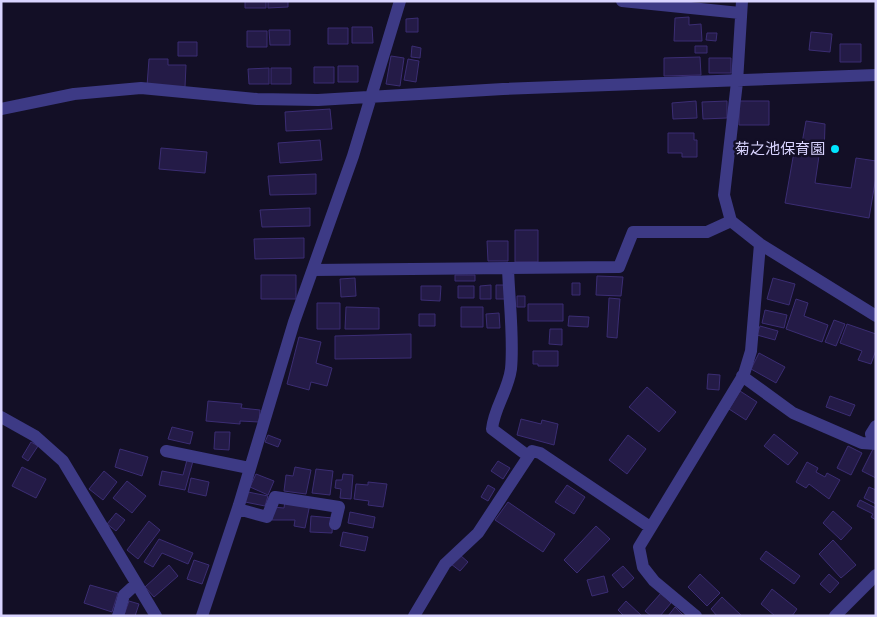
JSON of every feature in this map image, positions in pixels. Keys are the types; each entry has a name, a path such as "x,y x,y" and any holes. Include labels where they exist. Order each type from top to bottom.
{"street":[{"path":"202,616 238,509 294,322 353,156 400,1"},
{"path":"622,1 741,7 737,82 724,195 731,220 760,244 876,316"},
{"path":"1,109 74,94 141,88 257,99 318,100 502,89 737,82 876,75"},
{"path":"314,270 619,267 633,232 707,232 731,220"},
{"path":"696,616 654,581 643,567 638,547 742,376 751,351 760,244"},
{"path":"508,268 511,369 506,392 493,419 492,429 528,456"},
{"path":"742,376 793,414 862,443 876,443 871,434 876,426"},
{"path":"1,417 35,436 63,461 156,616"},
{"path":"166,451 249,468"},
{"path":"414,616 445,564 478,533 532,451 540,453 650,527"},
{"path":"238,509 267,517 275,497 339,506 335,524"},
{"path":"835,616 873,582"},
{"path":"118,616 124,595 136,584"}],"building":[{"path":"245,1 266,1 266,8 245,8"},
{"path":"268,1 288,1 288,7 268,8"},
{"path":"689,17 689,25 701,24 702,41 674,41 675,18"},
{"path":"418,18 418,32 406,32 406,19"},
{"path":"352,27 372,27 373,43 352,43"},
{"path":"328,28 348,28 348,44 328,44"},
{"path":"269,30 290,30 290,45 270,45"},
{"path":"247,31 267,31 267,47 247,47"},
{"path":"811,32 832,34 830,52 809,50"},
{"path":"707,33 717,33 716,41 706,40"},
{"path":"178,42 197,42 197,56 178,56"},
{"path":"840,44 861,44 861,62 840,62"},
{"path":"412,46 421,48 420,58 411,57"},
{"path":"695,46 707,46 707,53 695,53"},
{"path":"391,56 404,58 400,86 386,84"},
{"path":"700,57 701,75 664,76 664,58"},
{"path":"709,58 731,58 731,73 709,73"},
{"path":"149,59 168,59 168,65 186,65 185,87 147,86"},
{"path":"408,59 419,61 416,82 404,80"},
{"path":"338,66 358,66 358,82 338,82"},
{"path":"314,67 334,67 334,83 314,83"},
{"path":"269,68 269,84 249,84 248,69"},
{"path":"271,68 291,68 291,84 271,84"},
{"path":"696,101 697,118 673,119 672,103"},
{"path":"727,101 727,118 703,119 702,102"},
{"path":"739,101 769,101 769,125 739,125"},
{"path":"330,109 332,129 286,131 285,112"},
{"path":"806,121 825,124 824,156 819,156 815,183 851,188 856,158 876,161 876,177 869,218 785,203 794,152 800,154"},
{"path":"668,133 694,133 694,140 697,140 697,157 682,157 682,153 668,153"},
{"path":"320,140 322,160 280,163 278,143"},
{"path":"161,148 207,152 205,173 159,169"},
{"path":"316,174 316,194 270,195 268,176"},
{"path":"310,208 310,226 262,227 260,210"},
{"path":"515,230 538,230 538,262 515,262"},
{"path":"304,238 304,258 255,259 254,239"},
{"path":"487,241 508,241 508,261 488,261"},
{"path":"261,275 296,275 296,299 261,299"},
{"path":"455,275 475,275 475,281 455,281"},
{"path":"597,276 623,277 621,296 596,295"},
{"path":"355,278 356,296 341,297 340,279"},
{"path":"773,278 795,284 789,305 767,299"},
{"path":"572,283 580,283 580,295 572,295"},
{"path":"491,285 491,299 480,299 480,286"},
{"path":"496,285 506,285 505,299 496,299"},
{"path":"421,286 441,286 440,301 421,300"},
{"path":"458,286 474,286 474,298 458,298"},
{"path":"517,296 525,296 525,307 517,307"},
{"path":"609,298 620,299 617,338 607,337"},
{"path":"796,299 808,303 804,316 828,325 822,342 786,329"},
{"path":"317,303 340,303 340,329 317,329"},
{"path":"528,304 563,304 563,321 528,321"},
{"path":"346,307 379,308 379,329 345,329"},
{"path":"461,307 483,307 483,327 461,327"},
{"path":"765,310 787,315 784,328 762,323"},
{"path":"499,313 500,328 487,328 486,314"},
{"path":"419,314 435,314 435,326 419,326"},
{"path":"569,316 589,317 588,327 568,326"},
{"path":"834,320 845,324 836,346 825,342"},
{"path":"847,324 876,334 876,350 871,364 858,360 862,351 840,343"},
{"path":"760,326 778,331 775,340 757,335"},
{"path":"550,329 562,329 562,345 549,344"},
{"path":"411,334 411,358 335,359 335,336"},
{"path":"299,337 321,342 316,363 332,368 327,386 311,382 309,390 287,384"},
{"path":"533,351 558,351 558,366 538,366 538,364 533,364"},
{"path":"759,353 785,367 776,383 751,369"},
{"path":"708,374 720,375 719,390 707,389"},
{"path":"647,387 676,412 659,432 629,407"},
{"path":"740,391 757,402 746,420 729,409"},
{"path":"830,396 855,405 850,416 826,407"},
{"path":"208,401 242,404 241,408 260,410 259,422 240,421 240,424 206,421"},
{"path":"521,419 541,424 542,420 558,424 554,445 517,435"},
{"path":"172,427 193,432 190,444 168,439"},
{"path":"215,432 230,432 229,450 214,449"},
{"path":"774,434 798,453 788,465 764,446"},
{"path":"268,435 281,440 278,447 265,442"},
{"path":"628,435 646,449 627,474 609,460"},
{"path":"31,442 38,446 28,461 22,457"},
{"path":"848,446 862,453 851,475 837,468"},
{"path":"874,447 876,448 876,478 862,471"},
{"path":"120,449 148,457 142,476 115,467"},
{"path":"187,460 193,461 185,490 159,485 162,471 183,475"},
{"path":"498,461 510,468 503,479 491,471"},
{"path":"807,462 818,468 816,472 825,477 827,473 840,480 829,499 809,484 806,488 796,482"},
{"path":"22,467 46,479 36,498 12,486"},
{"path":"295,467 311,470 306,494 284,491 286,475 293,476"},
{"path":"316,469 333,471 330,495 312,493"},
{"path":"104,471 117,482 103,500 89,489"},
{"path":"256,474 274,481 268,495 250,487"},
{"path":"343,474 353,475 351,499 340,498 341,489 335,488 336,480 342,480"},
{"path":"191,478 209,482 206,496 188,492"},
{"path":"127,481 146,496 132,513 113,498"},
{"path":"368,482 387,484 383,507 368,505 369,501 354,499 356,484 368,485"},
{"path":"488,485 495,489 488,501 481,497"},
{"path":"567,485 585,497 574,514 555,502"},
{"path":"869,487 876,490 876,504 864,498"},
{"path":"248,492 268,496 265,506 245,502"},
{"path":"860,500 876,508 876,520 871,517 873,514 857,506"},
{"path":"285,501 310,504 305,528 294,526 295,520 272,520 273,507 284,508"},
{"path":"508,502 555,534 543,552 495,520"},
{"path":"833,511 852,528 841,540 823,523"},
{"path":"350,512 375,517 373,528 348,523"},
{"path":"116,513 125,520 116,531 107,524"},
{"path":"311,516 333,518 332,533 310,532"},
{"path":"149,521 160,530 138,559 127,550"},
{"path":"596,526 610,539 577,573 564,560"},
{"path":"343,532 368,537 365,551 340,546"},
{"path":"159,539 193,553 188,564 162,553 153,567 144,562"},
{"path":"833,540 856,565 841,578 819,554"},
{"path":"766,551 800,576 794,584 760,559"},
{"path":"460,555 468,562 460,571 451,564"},
{"path":"194,560 209,565 202,584 187,579"},
{"path":"169,565 178,576 154,597 145,587"},
{"path":"623,566 634,578 623,588 612,575"},
{"path":"700,574 720,593 707,606 688,587"},
{"path":"829,574 839,583 830,593 820,584"},
{"path":"604,576 608,592 592,596 587,580"},
{"path":"90,585 118,593 112,612 84,603"},
{"path":"772,589 797,609 792,616 775,616 761,604"},
{"path":"661,593 671,603 660,616 651,616 645,611"},
{"path":"722,597 742,616 717,616 711,609"},
{"path":"129,601 139,604 135,616 124,615"},
{"path":"626,601 642,616 624,616 618,610"},
{"path":"675,607 684,616 668,616"}],"place":[{"name":"菊之池保育園","path":"835,149"}]}
